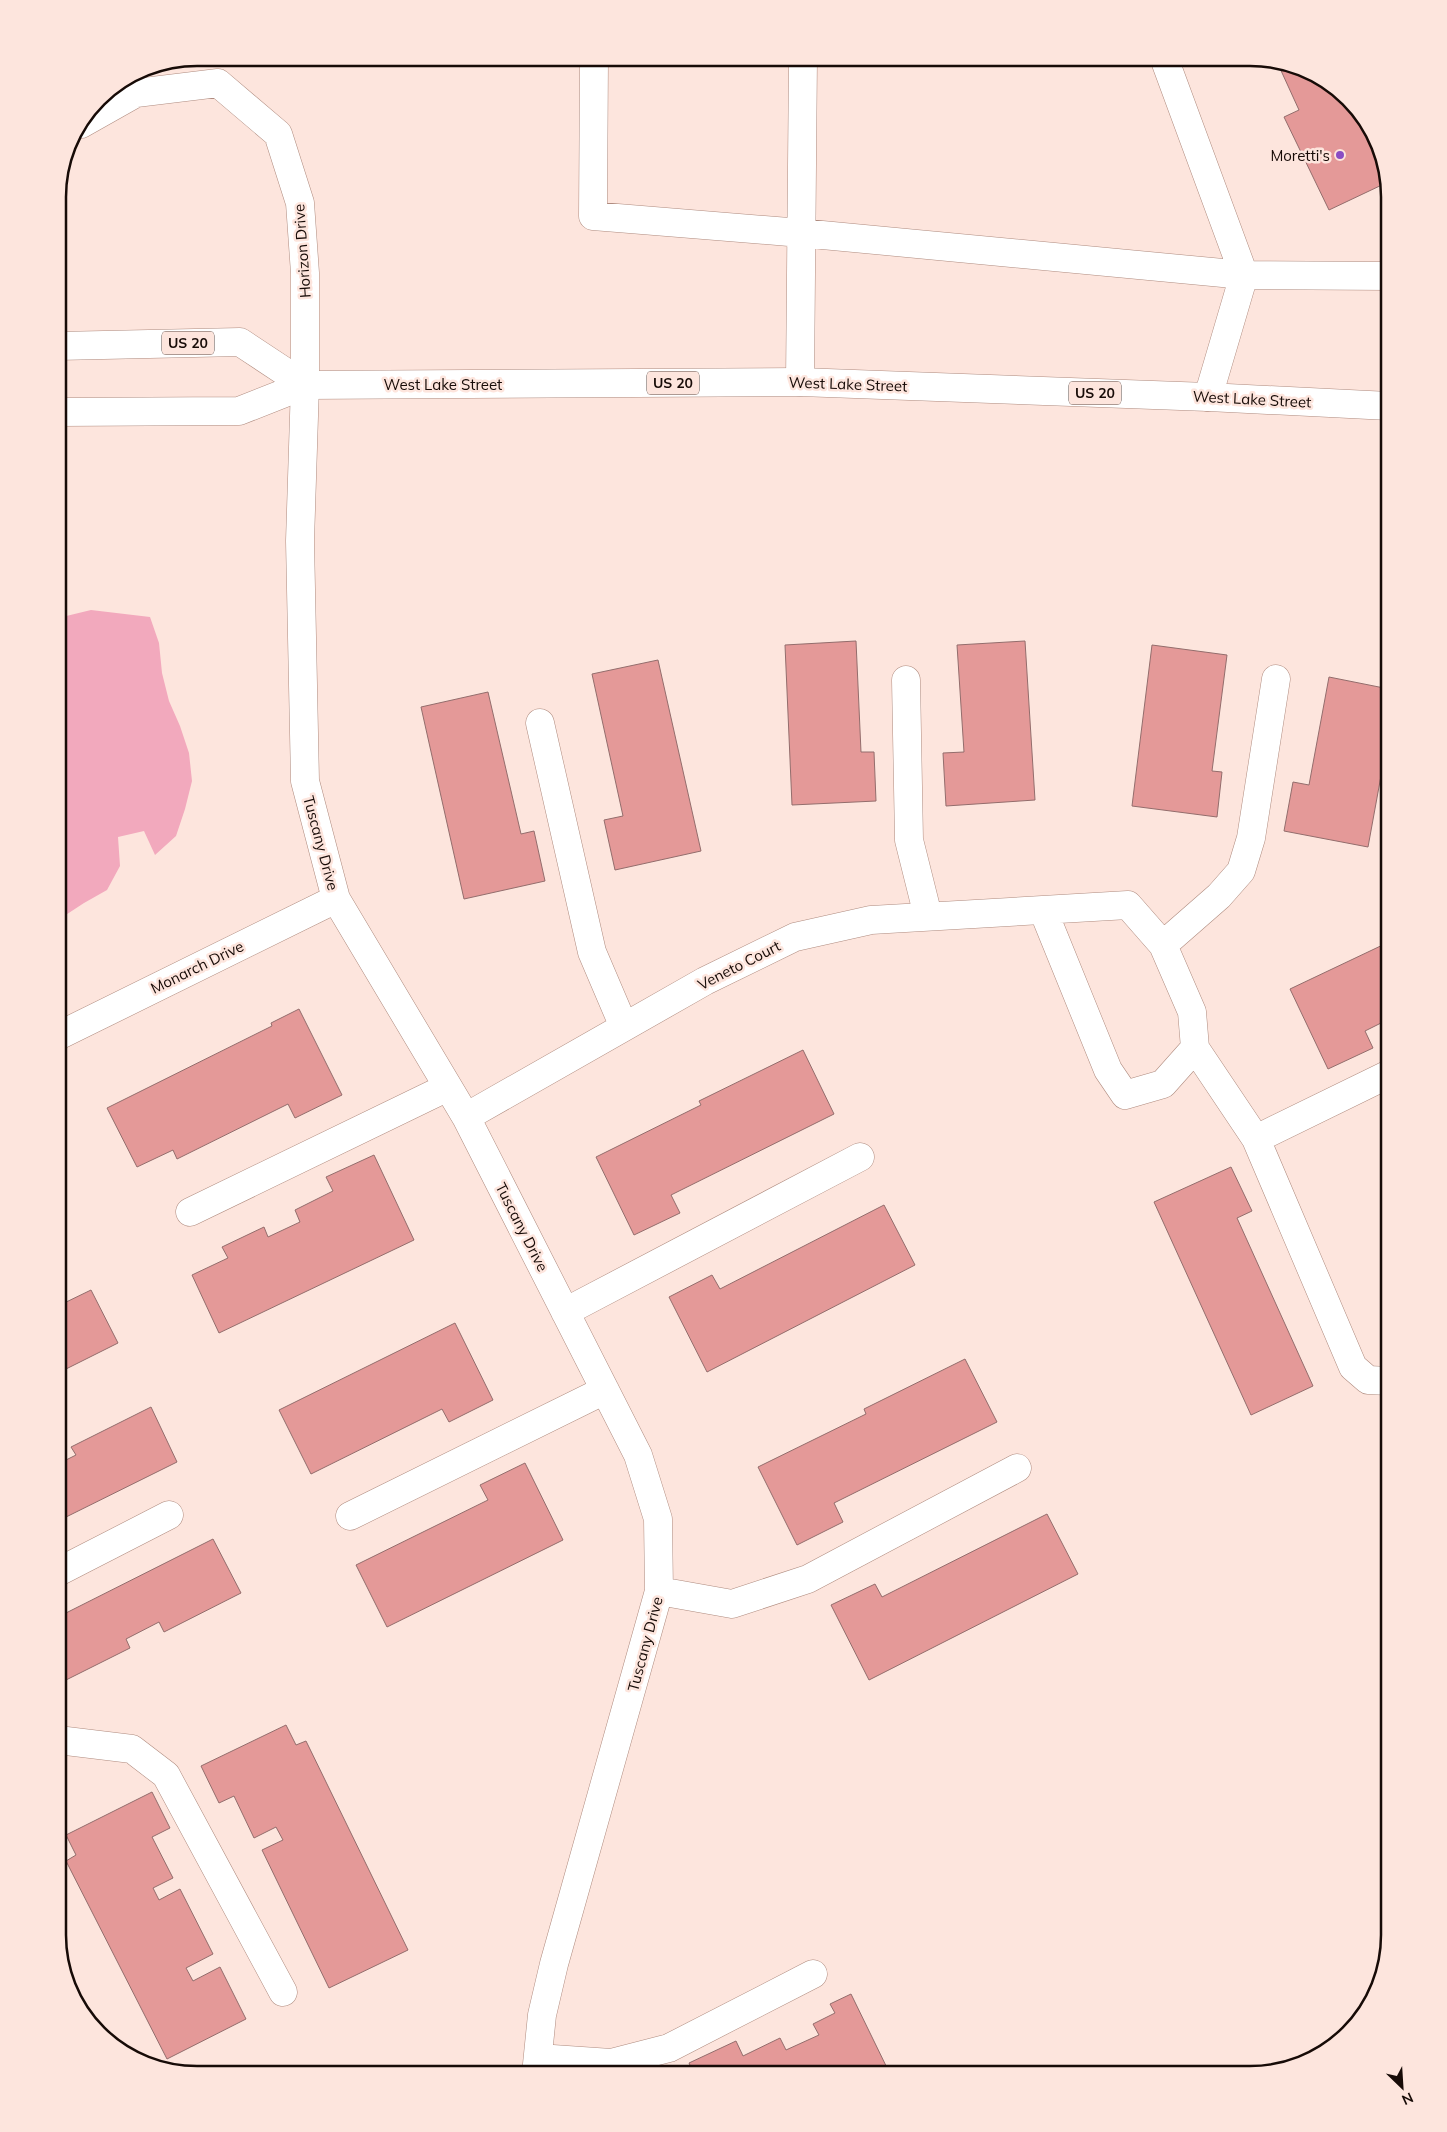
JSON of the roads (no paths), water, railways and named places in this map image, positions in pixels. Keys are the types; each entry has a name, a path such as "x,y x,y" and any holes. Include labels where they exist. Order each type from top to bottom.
{"main road":[{"path":"594,66 593,216 801,233 1244,275 1381,276"},
{"path":"800,382 803,67"},
{"path":"1167,67 1244,275 1208,397"},
{"name":"Horizon Drive","path":"94,117 136,93 218,83 278,134 300,203 305,272 305,386"},
{"name":"US 20","path":"67,346 240,342 305,386"},
{"name":"West Lake Street","path":"67,412 239,410 305,386 800,382 1208,397 1381,406"},
{"name":"Tuscany Drive","path":"305,386 300,541 305,781 336,899 466,1117 638,1455 658,1519 659,1591 554,1964 542,2015 537,2065"},
{"path":"1163,945 1219,896 1241,871 1252,838 1276,679"},
{"path":"906,680 909,840 928,916"},
{"path":"540,723 592,952 624,1027"},
{"name":"Monarch Drive","path":"67,1032 336,899"},
{"name":"Veneto Court","path":"466,1117 705,981 795,937 871,920 1128,905 1163,945 1192,1012 1194,1048"},
{"path":"1043,910 1108,1070 1125,1095 1163,1084 1194,1048 1256,1140 1353,1367 1368,1380 1381,1381"},
{"path":"1256,1140 1381,1078"},
{"path":"190,1212 448,1087"},
{"path":"565,1312 860,1157"},
{"path":"350,1516 605,1390"},
{"path":"659,1591 732,1604 808,1579 1017,1468"},
{"path":"66,1568 169,1515"},
{"path":"66,1741 132,1749 166,1775 283,1992"},
{"path":"553,2065 611,2063 669,2048 814,1974"}],"place":[{"name":"Moretti's","path":"1340,155"}]}
